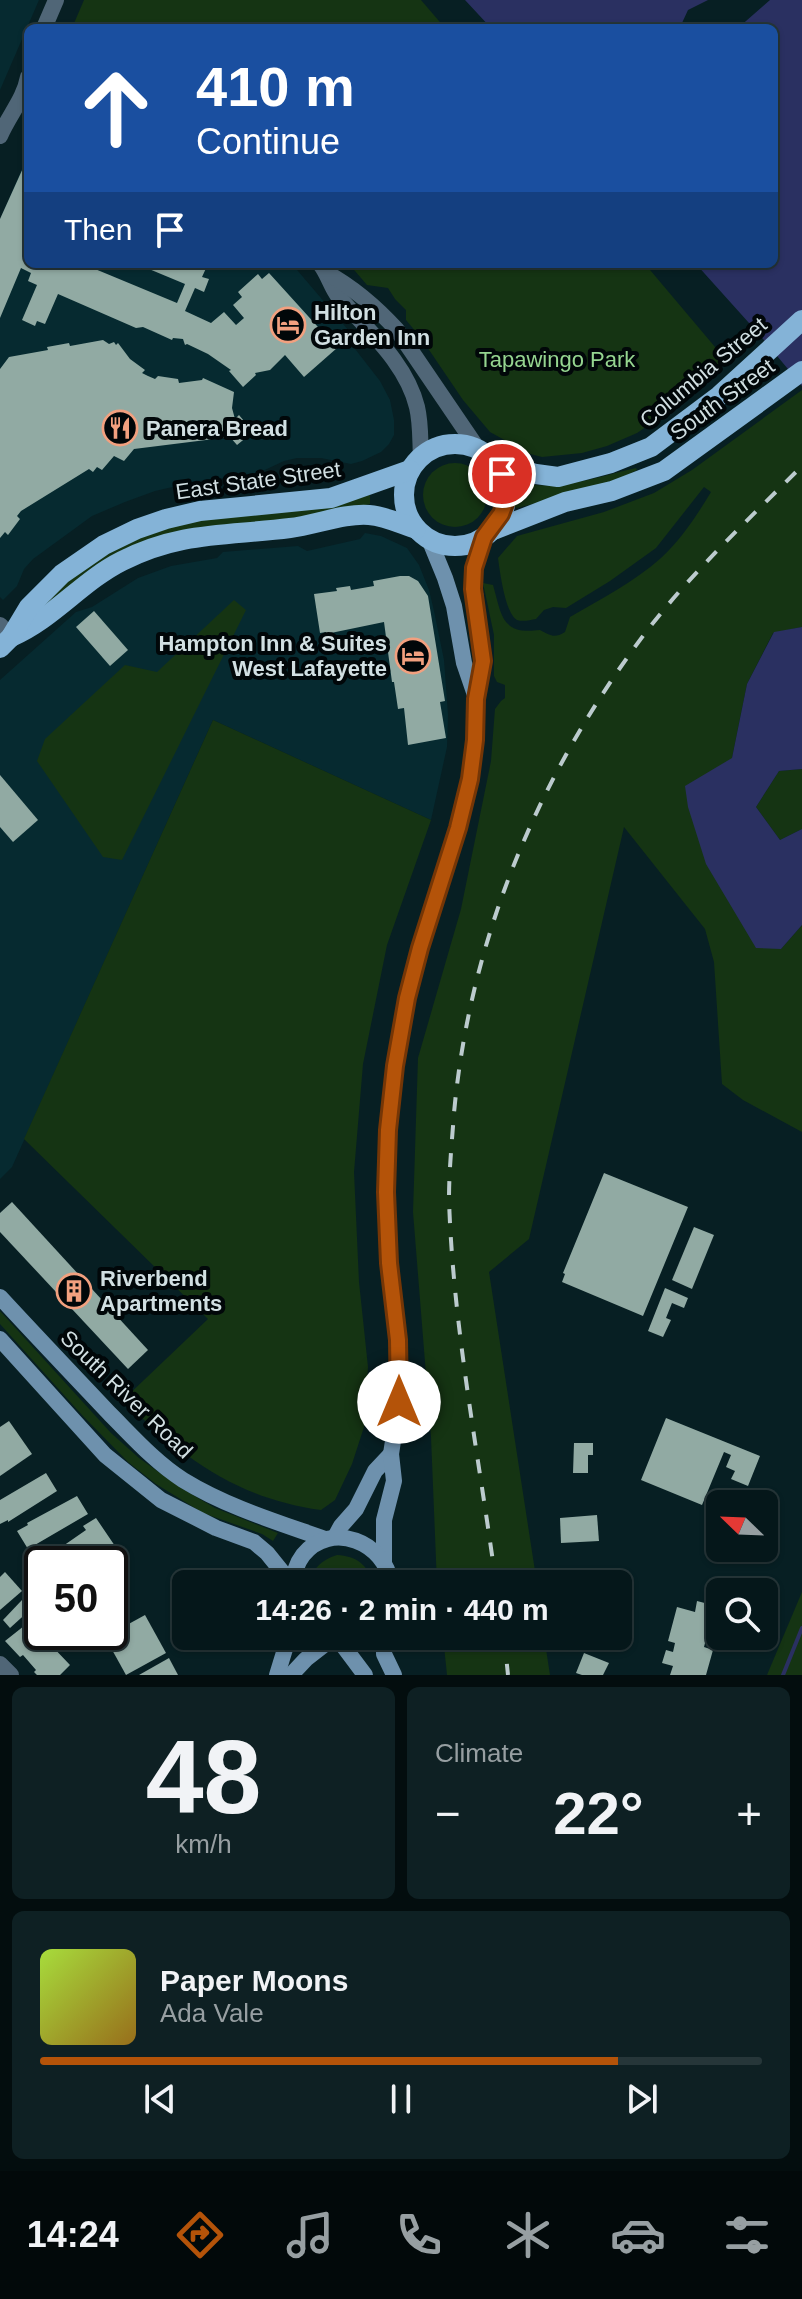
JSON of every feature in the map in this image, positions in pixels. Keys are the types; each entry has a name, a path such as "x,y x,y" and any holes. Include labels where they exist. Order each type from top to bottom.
{"main road":[{"name":"Columbia Street","path":"486,456 536,474 558,477 611,463 651,447 719,396 802,320"},
{"name":"South Street","path":"487,534 565,502 612,491 664,471 802,371"},
{"path":"388,1570 384,1562 384,1520 394,1481 391,1454 399,1402 398,1340 389,1263 386,1192 388,1130 395,1066 407,998 470,779 476,699 483,661 473,576 487,534 506,501 502,474 486,456 466,446 450,445 434,449 415,464 405,485 404,501 408,516 422,534 445,578 454,606 464,663 476,699"},
{"name":"East State Street","path":"4,636 62,574 104,545 137,529 200,511 331,498 415,464"},
{"name":"East State Street","path":"4,636 32,628 87,582 121,561 160,544 190,537 291,528 360,515 371,515 422,534"},
{"path":"422,534 441,544 455,546 468,544 487,534"},
{"name":"South River Road","path":"0,1297 153,1457 182,1479 242,1509 330,1538 362,1543 375,1550 384,1562"},
{"path":"0,1339 105,1455 161,1500 216,1528 254,1542 281,1570"},
{"path":"295,1570 303,1555 330,1538 356,1509 375,1471 391,1454"},
{"path":"277,1675 285,1650"},
{"path":"291,1675 319,1650"},
{"path":"347,1650 365,1675"},
{"path":"384,1650 394,1675"}],"street":[{"path":"46,24 56,0"},
{"path":"0,136 24,92"},
{"path":"323,268 383,314 397,330 486,456"},
{"path":"323,268 335,293 385,349 406,380 417,406 415,464"},
{"path":"0,1664 11,1675"}],"shaded area":[{"path":"0,0 39,0 29,24 24,24 24,35 0,90"},
{"path":"24,164 24,268 295,268 349,331 345,336 380,381 390,400 394,420 394,435 389,444 381,452 351,464 321,458 297,458 252,476 203,480 155,491 125,502 92,516 33,559 24,569 17,586 3,600 0,597 0,219"},
{"path":"365,533 381,536 407,548 419,565 434,611 444,660 448,715 447,747 431,820 213,720 12,1167 0,1179 0,680 76,612 92,607 138,578 171,566 217,558 223,552 298,546 307,551 360,539"}],"green space":[{"path":"84,0 421,0 442,24 74,24"},
{"name":"Tapawingo Park","path":"352,268 648,268 726,360 687,399 637,433 582,453 542,457 530,454 490,432 406,320 406,310 388,288 367,285"},
{"path":"802,390 802,627 773,633 747,684 732,758 781,949 802,925 802,1132 743,1100 722,1084 714,962 705,929 624,827 529,1239 489,1272 535,1570 436,1570 431,1437 413,1212 418,1058 461,909 491,761 495,709 505,698 505,685 497,682 494,676 494,635 483,583 493,585 502,614 510,626 527,631 540,630 552,636 565,632 570,617 629,582 661,558 682,535 711,492 704,487 656,548 566,608 544,610 536,619 517,620 513,616 504,592 498,558 517,536 604,512 654,493 692,470"},
{"path":"449,463 461,463 478,472 485,483 485,507 478,518 461,527 449,527 437,522 428,513 423,501 423,489 428,477 437,468"},
{"path":"636,468 607,485 514,507 514,480 544,486 559,485"},
{"path":"370,495 370,504 331,514 110,557 89,570 34,617 68,579 129,541 186,521"},
{"path":"234,600 246,610 122,860 103,857 37,761 45,739 125,665 157,672"},
{"path":"213,720 431,820 387,945 363,1064 354,1172 359,1282 368,1367 364,1427 352,1464 335,1500 321,1510 263,1496 213,1472 167,1440 123,1400 208,1319 24,1139"},
{"path":"802,769 802,829 780,840 756,807 779,771"},
{"path":"0,1311 111,1433 139,1458 215,1508 278,1533 273,1541 262,1534 203,1513 156,1484 128,1462 0,1324"},
{"path":"337,1555 350,1557 366,1570 315,1570 326,1559"},
{"path":"802,1592 802,1675 767,1675"},
{"path":"444,1650 546,1650 550,1675 447,1675"}],"water":[{"path":"465,0 802,0 802,386 700,268 778,268 778,24 487,24"},
{"path":"802,627 802,769 779,771 756,807 780,840 802,829 802,925 781,949 756,948 706,864 688,807 685,786 732,758 747,684 774,632"}],"pier":[{"path":"708,0 770,0 743,24 681,24 688,10"}],"building":[{"path":"24,166 24,268 93,268 177,303 185,284 147,268 206,268 202,277 209,279 204,292 195,288 185,311 211,323 224,312 236,325 244,318 233,305 242,297 238,292 258,274 262,279 269,273 337,348 304,377 285,355 270,370 255,373 243,387 231,370 208,354 185,345 183,339 172,340 143,327 136,328 58,294 45,324 37,321 35,326 22,320 37,285 28,281 31,273 21,268 0,318 0,219"},
{"path":"103,340 109,344 118,343 130,359 145,370 142,373 155,379 158,376 178,379 179,383 203,378 234,392 232,408 235,419 239,415 253,432 237,445 230,437 134,449 124,461 114,456 102,470 97,467 93,472 89,469 21,511 17,516 20,519 8,535 5,532 0,538 0,369 9,357 69,343 70,346"},
{"name":"Hampton Inn & Suites West Lafayette","path":"409,576 418,581 428,596 445,701 440,702 446,738 408,745 404,708 398,709 392,682 384,622 320,633 314,594 350,586 351,590 374,586 373,581"},
{"path":"94,611 128,650 110,666 76,627"},
{"path":"0,775 38,820 13,842 0,827"},
{"path":"604,1173 688,1207 643,1316 562,1282"},
{"name":"Riverbend Apartments","path":"12,1202 148,1350 128,1369 0,1232 0,1213"},
{"path":"694,1227 714,1235 692,1289 672,1280"},
{"path":"665,1288 688,1298 684,1308 672,1303 666,1318 671,1320 663,1337 648,1331"},
{"path":"666,1418 760,1456 748,1486 731,1479 735,1471 726,1467 731,1455 724,1452 702,1505 641,1480"},
{"path":"9,1421 32,1454 0,1476 0,1427"},
{"path":"574,1443 593,1443 593,1455 588,1455 588,1473 573,1473"},
{"path":"46,1473 57,1491 0,1524 0,1500"},
{"path":"77,1496 88,1514 33,1546 26,1546 17,1531"},
{"path":"597,1515 599,1541 561,1543 560,1518"},
{"path":"96,1518 115,1546 63,1546 86,1530 83,1526"},
{"path":"5,1572 22,1591 0,1610 0,1577"},
{"path":"22,1600 24,1602 24,1615 10,1628 3,1620"},
{"path":"697,1601 706,1603 704,1647 713,1650 706,1675 670,1675 673,1666 662,1663 666,1650 673,1652 675,1643 668,1641 677,1607 695,1612"},
{"path":"145,1615 166,1653 126,1675 112,1650 128,1650 128,1624"},
{"path":"24,1626 24,1650 56,1650 70,1665 60,1675 37,1675 23,1655 20,1657 5,1641"},
{"path":"584,1653 609,1663 603,1675 576,1673"},
{"path":"169,1658 178,1675 139,1675"}],"waterway":[{"path":"783,1675 802,1628"}],"railway":[{"path":"494,1570 461,1344 449,1199 462,1048 476,983 516,859 543,799 608,686 682,588 802,466"},
{"path":"505,1650 508,1675"}],"place":[{"name":"Hilton Garden Inn","path":"288,325"},
{"name":"Panera Bread","path":"120,428"},
{"name":"Hampton Inn & Suites West Lafayette","path":"413,656"},
{"name":"Riverbend Apartments","path":"74,1291"}],"route":[{"path":"399,1402 398,1340 389,1263 386,1192 388,1130 395,1066 420,948 470,779 476,699 483,661 473,589 474,568 484,537 491,531 506,501 502,474"}]}
